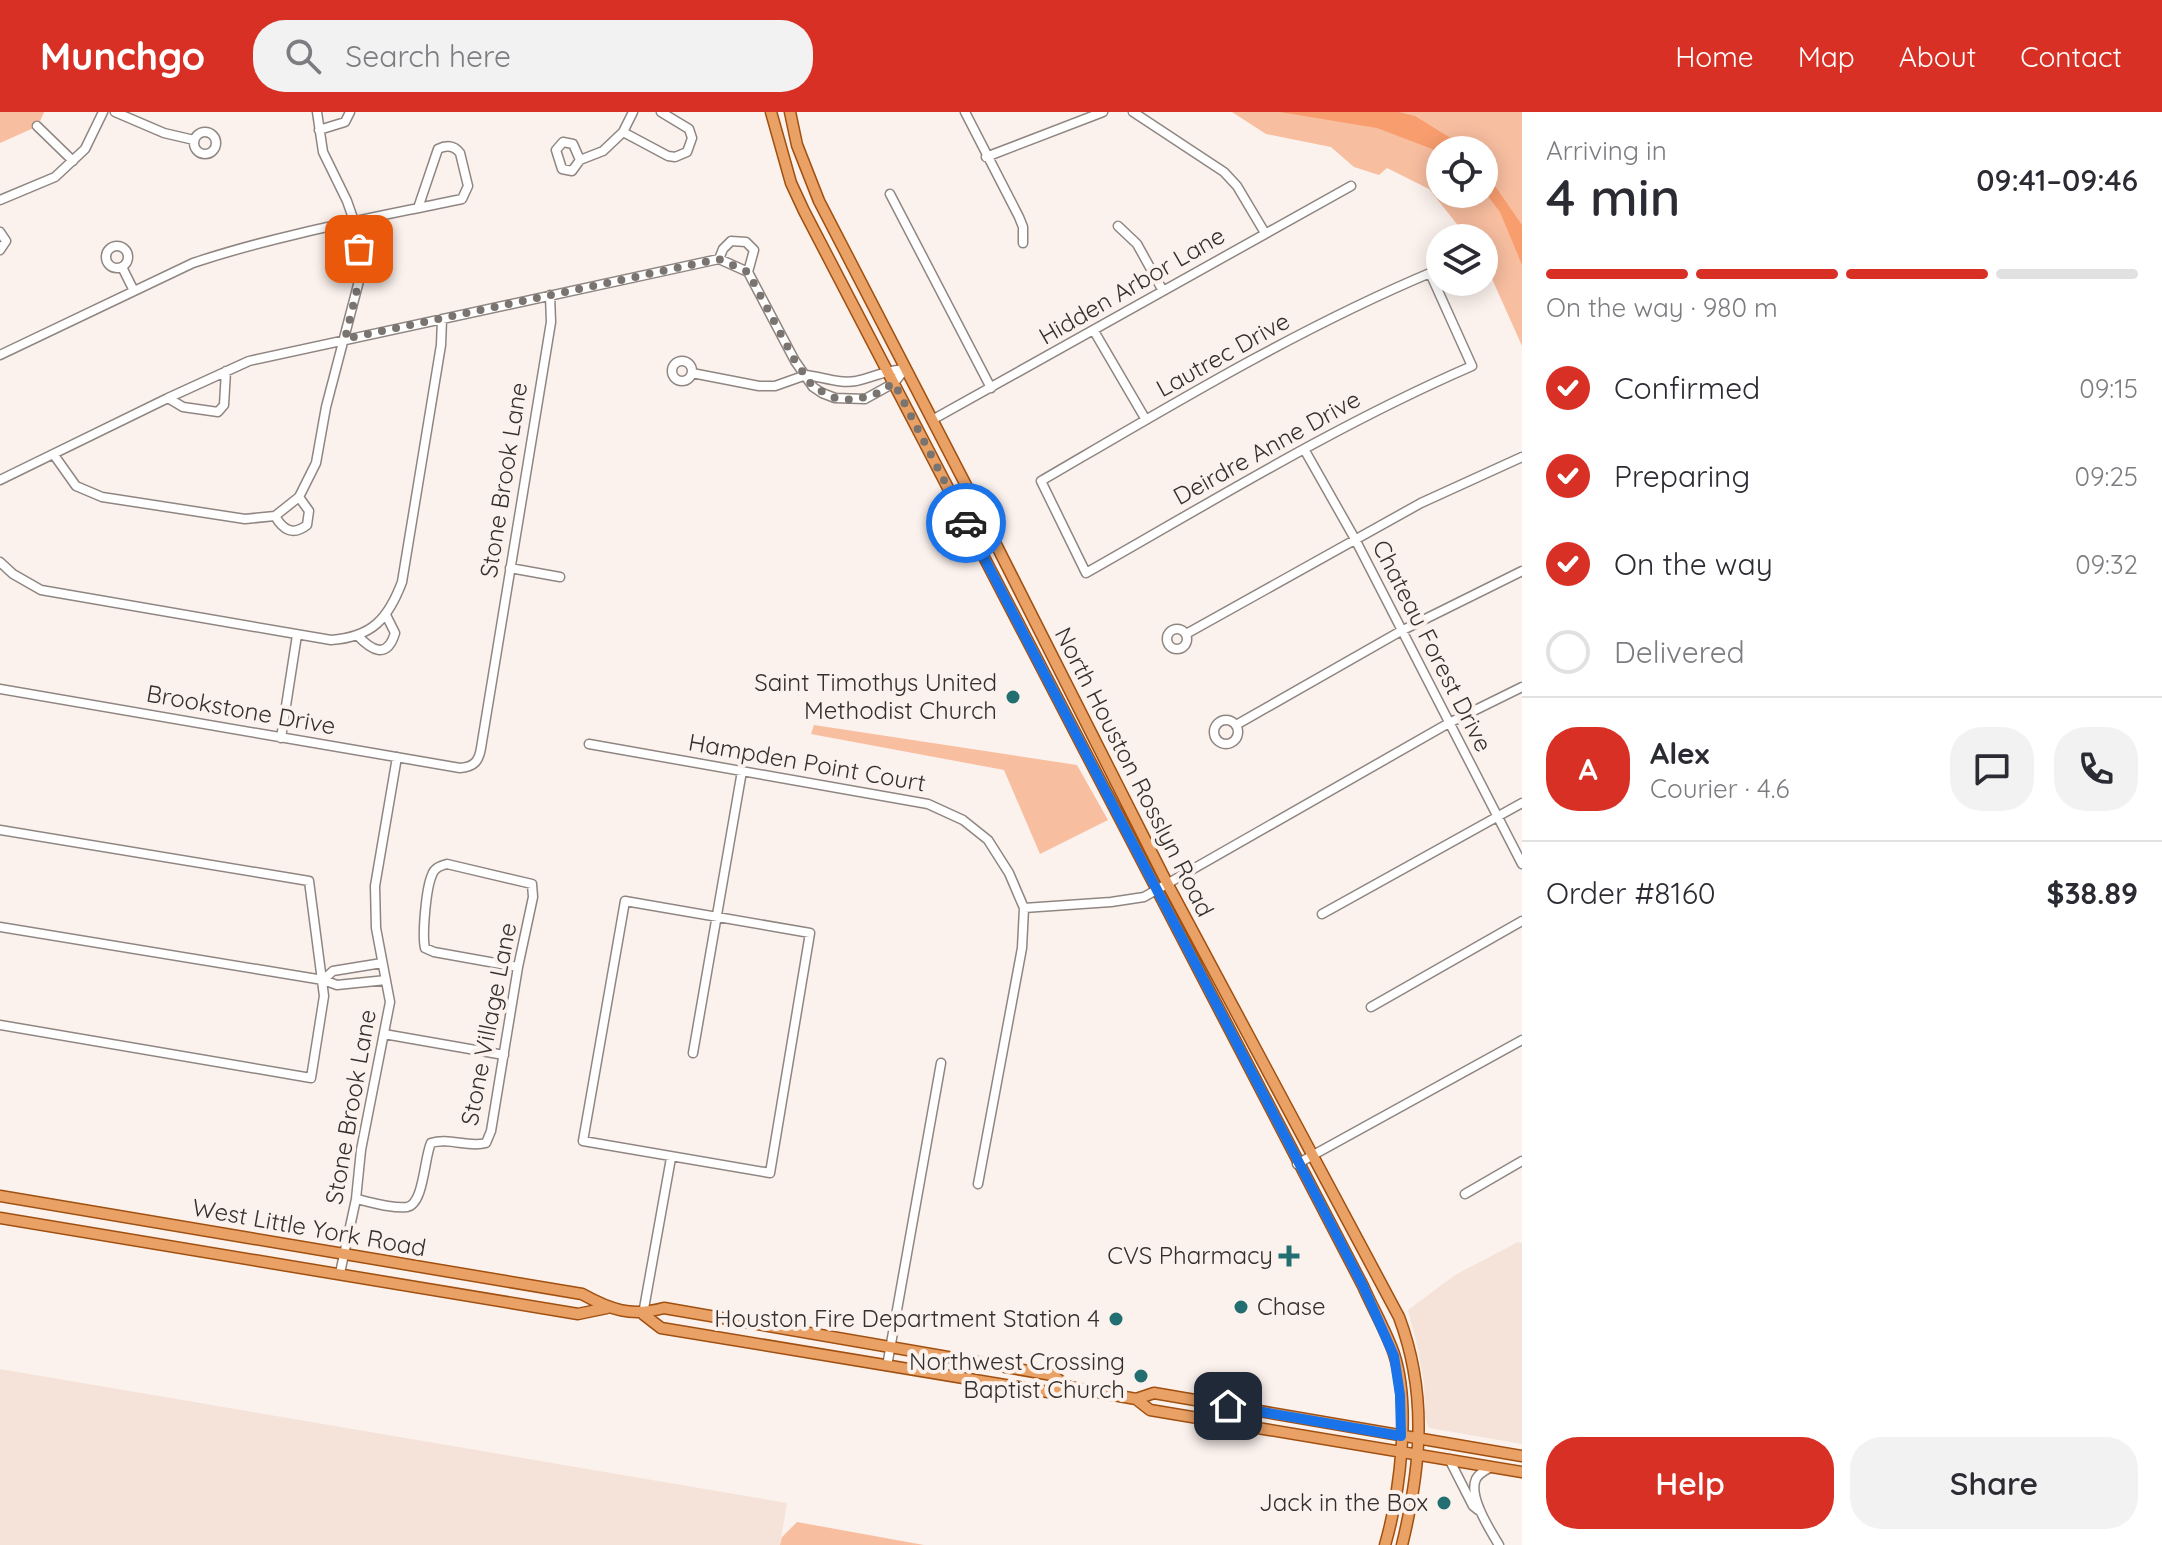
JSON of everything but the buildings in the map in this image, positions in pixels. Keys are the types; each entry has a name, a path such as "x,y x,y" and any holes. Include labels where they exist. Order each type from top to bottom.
{"main road":[{"name":"North Houston Rosslyn Road","path":"771,112 791,183 821,246 1381,1325 1398,1375 1401,1436 1399,1485 1385,1545"},
{"name":"North Houston Rosslyn Road","path":"790,112 797,145 837,237 1167,883 1399,1317 1413,1356 1419,1438 1411,1511 1402,1545"},
{"path":"821,246 837,237"},
{"path":"952,496 968,489"},
{"path":"1004,596 1021,594"},
{"path":"1029,647 1045,640"},
{"path":"1087,756 1101,751"},
{"path":"1233,1038 1247,1032"},
{"name":"West Little York Road","path":"0,1196 582,1294 607,1308 643,1314 664,1308 1052,1375 1069,1387"},
{"path":"22,1221 25,1200"},
{"name":"West Little York Road","path":"0,1218 578,1314 607,1308"},
{"path":"173,1246 175,1225"},
{"name":"West Little York Road","path":"643,1314 661,1328 1048,1392 1069,1387 1136,1399 1150,1410 1522,1472"},
{"path":"1381,1325 1399,1317"},
{"path":"745,1342 747,1323"},
{"name":"West Little York Road","path":"1136,1399 1154,1393 1522,1456"},
{"path":"1199,1418 1201,1401"}],"street":[{"path":"0,200 55,177 85,149 103,112"},
{"path":"115,112 164,133 194,140"},
{"path":"54,455 76,486 102,497 228,518 259,519 275,516 299,497 316,463 326,407 360,277 354,221 323,152 317,112"},
{"path":"319,130 340,125 350,112"},
{"path":"580,160 603,151 623,132 633,112"},
{"path":"623,132 668,156 675,157 687,152 692,138 689,129 661,112"},
{"path":"965,112 1019,217 1023,227 1023,243"},
{"path":"986,157 1103,112"},
{"path":"1133,112 1224,172 1237,186 1265,233"},
{"path":"37,126 73,161"},
{"path":"0,355 193,263 225,252 418,208 465,196 468,186 457,148 448,146 438,149 418,208"},
{"name":"Hidden Arbor Lane","path":"932,420 1351,186"},
{"path":"890,194 991,388"},
{"path":"1118,226 1137,244 1163,291"},
{"path":"0,232 6,241 0,250"},
{"path":"719,259 731,241 746,242 755,255 748,272"},
{"path":"0,480 249,361 719,259 748,272 795,361 813,387 822,393 852,400 874,395 894,383 905,369"},
{"path":"122,267 134,291"},
{"name":"Lautrec Drive","path":"1086,573 1041,481 1318,325 1430,273 1472,366"},
{"name":"Stone Brook Lane","path":"474,763 479,759 481,748 551,322 550,295"},
{"path":"0,562 13,574 41,590 297,635 331,640 357,635 373,627 386,615 402,582 441,345 442,319"},
{"path":"1094,331 1146,420"},
{"name":"Deirdre Anne Drive","path":"1086,573 1304,449 1414,391 1472,366"},
{"path":"692,373 759,386 775,386 806,375 843,381 857,380 887,370 905,369"},
{"path":"168,398 183,407 218,412 224,405 226,371"},
{"name":"Chateau Forest Drive","path":"1304,449 1355,539 1522,864"},
{"path":"1186,634 1439,493 1522,457"},
{"path":"275,516 287,530 300,530 307,525 309,511 299,497"},
{"path":"510,568 560,577"},
{"path":"1236,725 1401,631 1522,571"},
{"path":"357,635 374,649 382,650 388,646 395,633 386,615"},
{"path":"281,738 297,635"},
{"path":"1024,908 1144,897 1449,723 1522,687"},
{"name":"Brookstone Drive","path":"0,689 460,768 474,763"},
{"name":"Hampden Point Court","path":"589,744 928,804 963,820 988,840 1009,873 1024,908 1022,948 978,1184"},
{"name":"Stone Brook Lane","path":"340,1273 390,1002 376,928 375,886 397,757"},
{"path":"693,1053 742,771"},
{"path":"1322,914 1522,803"},
{"path":"0,830 309,881 324,996 311,1078 0,1025"},
{"name":"Stone Village Lane","path":"356,1199 405,1207 413,1205 419,1196 426,1152 431,1143 440,1140 476,1146 486,1143 491,1131 533,897 532,884 447,864 437,868 432,875 423,937 425,948 518,967"},
{"path":"625,901 717,916 810,933 770,1173 583,1141 625,901"},
{"path":"1371,1007 1522,921"},
{"path":"0,927 323,980 337,985 386,980"},
{"path":"323,980 333,971 382,963"},
{"path":"384,1034 504,1055"},
{"path":"1297,1164 1522,1040"},
{"path":"887,1366 941,1063"},
{"path":"643,1314 671,1158"},
{"path":"1465,1194 1522,1161"},
{"path":"1449,1459 1473,1506 1480,1512"},
{"path":"1491,1467 1475,1480 1475,1495 1480,1512 1499,1545"}],"shaded area":[{"path":"0,112 44,112 38,126 0,143"},
{"path":"1232,112 1522,112 1522,346 1498,292 1498,224 1457,224 1444,208 1498,208 1498,136 1426,136 1426,188 1387,168 1379,175 1354,167 1331,147 1266,134"},
{"path":"1280,112 1399,112 1415,116 1447,136 1426,136 1426,147 1377,128"},
{"path":"1498,190 1522,225 1522,265 1497,208"},
{"path":"814,725 1077,765 1108,820 1040,854 1004,770 811,734"},
{"path":"1518,1242 1522,1243 1522,1444 1429,1428 1425,1419 1424,1384 1418,1349 1408,1310 1455,1275"},
{"path":"0,1369 787,1503 780,1545 0,1545"},
{"path":"797,1522 924,1545 780,1545 782,1537"}],"way so far":[{"path":"359,249 360,277 345,339 719,259 748,272 795,361 813,387 835,398 852,400 865,399 894,383 966,523"}],"place":[{"name":"Saint Timothys United Methodist Church","path":"1013,697"},
{"name":"CVS Pharmacy","path":"1289,1256"},
{"name":"Chase","path":"1241,1307"},
{"name":"Houston Fire Department Station 4","path":"1116,1319"},
{"name":"Northwest Crossing Baptist Church","path":"1141,1376"},
{"name":"Jack in the Box","path":"1444,1503"}],"route":[{"path":"966,523 1363,1286 1394,1356 1400,1395 1401,1436 1228,1406"}]}
